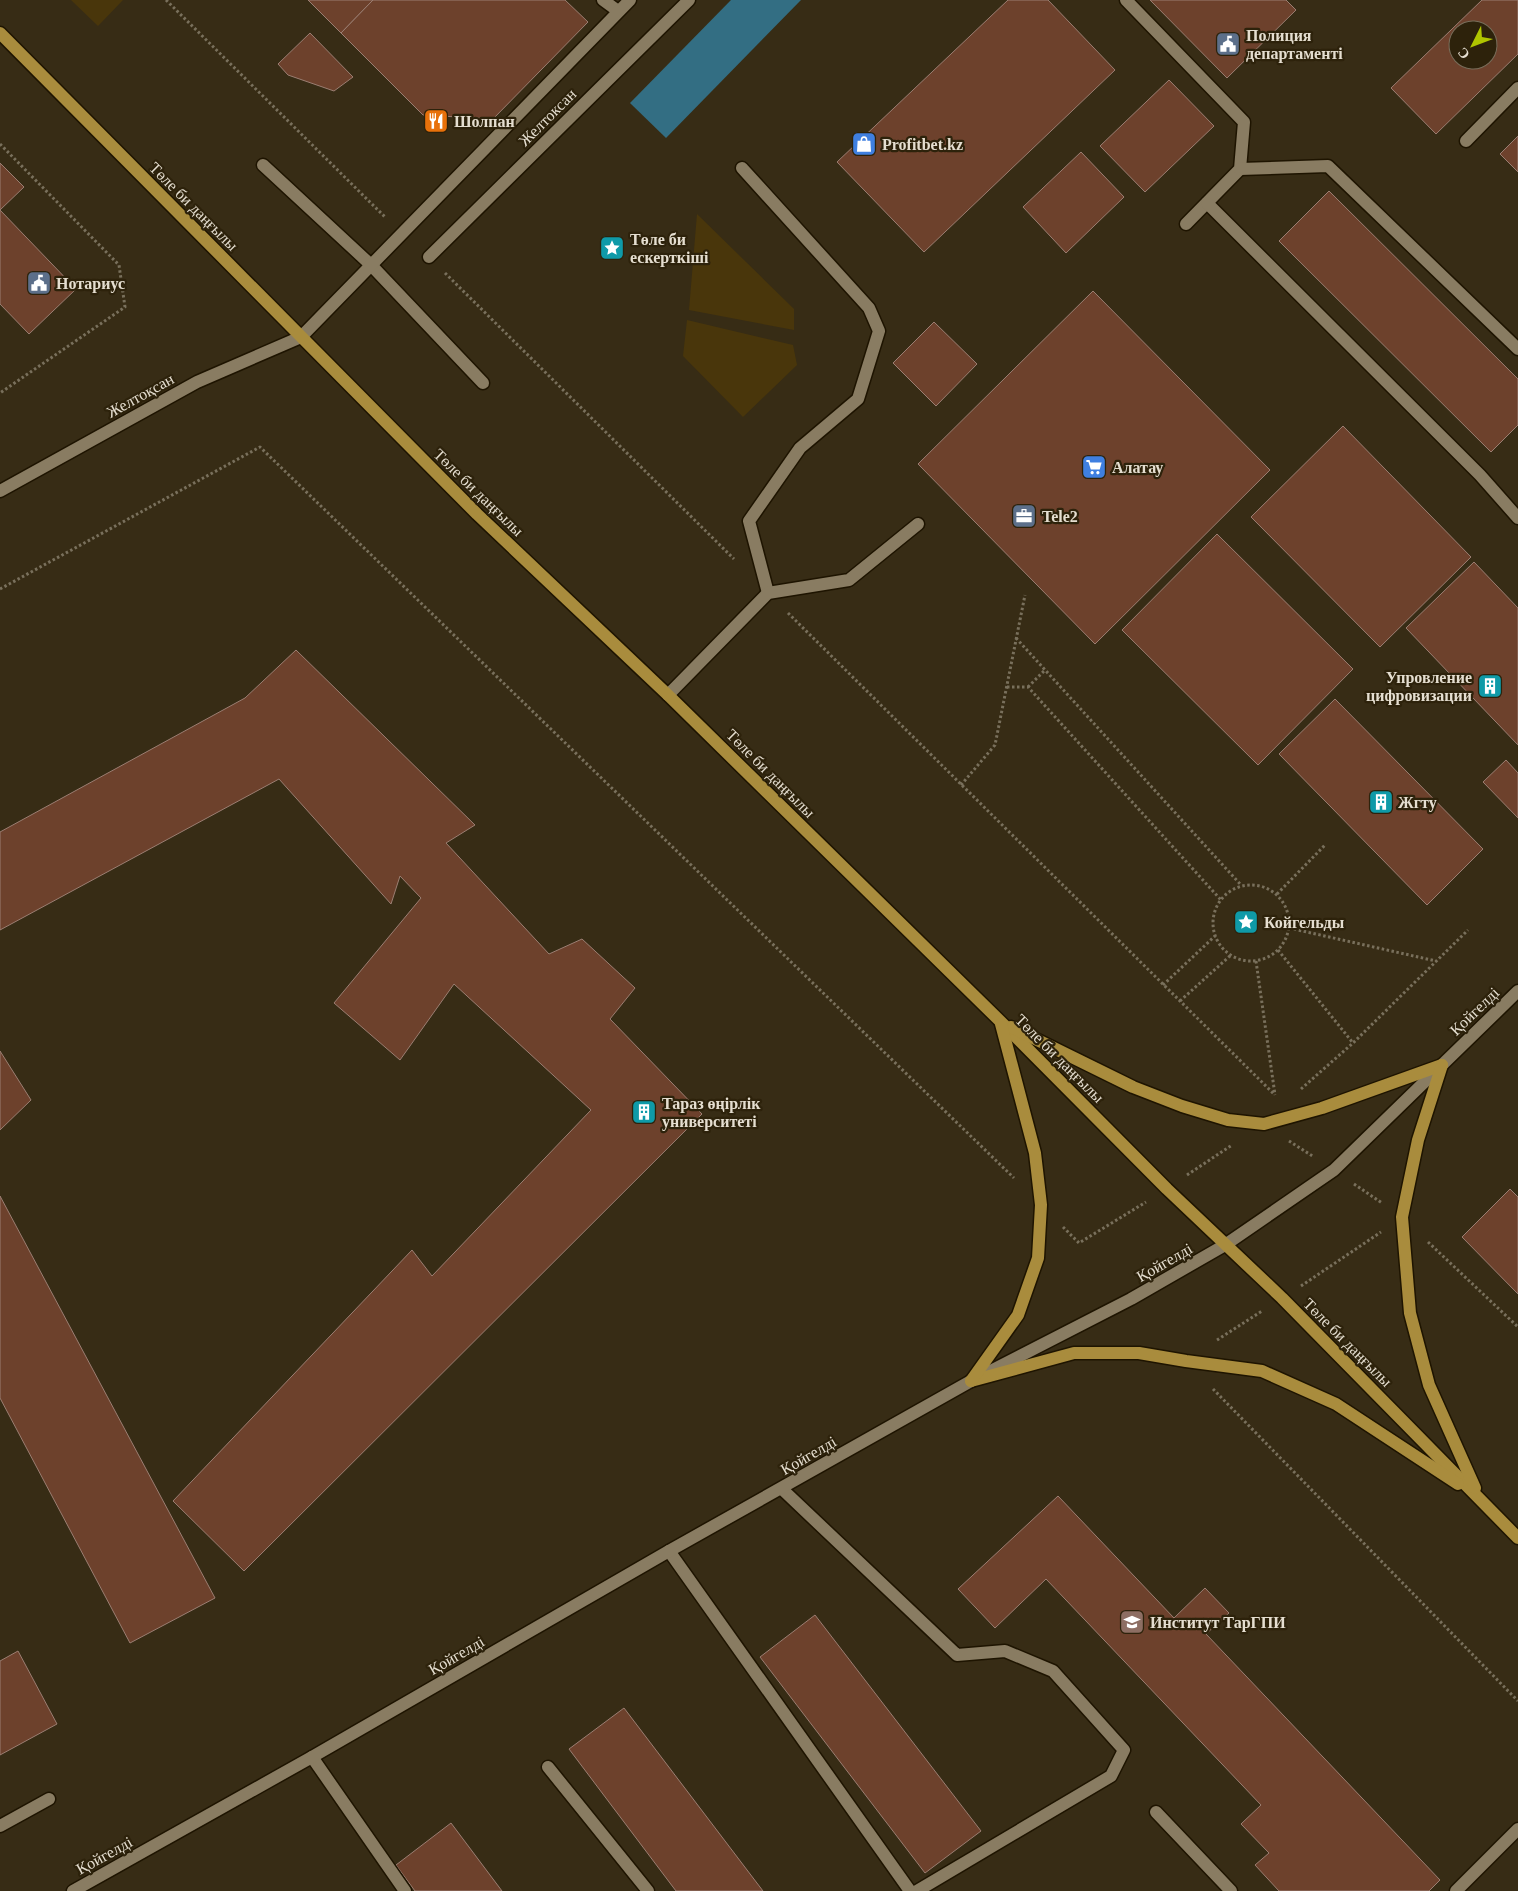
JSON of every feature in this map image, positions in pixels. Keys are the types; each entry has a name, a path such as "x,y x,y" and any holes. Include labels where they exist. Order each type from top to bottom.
{"main road":[{"name":"Төле би даңғылы","path":"0,33 477,514 668,695 1225,1245 1282,1298 1518,1538"},
{"path":"971,1381 1018,1315 1038,1258 1041,1205 1035,1153 1001,1022"},
{"path":"1001,1022 1141,1090 1182,1106 1228,1120 1264,1124 1322,1108 1442,1064"},
{"path":"1442,1064 1418,1140 1402,1217 1410,1313 1429,1386 1479,1497"},
{"path":"971,1381 1074,1353 1139,1353 1262,1371 1336,1404 1479,1497"}],"street":[{"path":"603,0 618,12"},
{"path":"301,337 630,0"},
{"name":"Желтоксан","path":"429,257 688,0"},
{"path":"1126,0 1244,122 1240,169 1186,224"},
{"path":"1466,141 1518,88"},
{"path":"263,165 372,265 482,383"},
{"path":"1240,169 1328,166 1518,349"},
{"path":"742,168 869,308 878,332 858,399 800,448 749,521 768,593"},
{"path":"1207,203 1480,475 1518,518"},
{"name":"Желтоқсан","path":"0,491 197,382 301,337"},
{"path":"668,695 768,593 849,580 918,524"},
{"name":"Қойгелді","path":"73,1891 312,1757 669,1551 971,1381 1132,1299 1225,1245 1334,1170 1518,992"},
{"path":"782,1489 957,1655 1005,1650 1053,1671 1124,1750 1112,1776 917,1891"},
{"path":"669,1551 910,1891"},
{"path":"312,1757 405,1891"},
{"path":"548,1767 648,1891"},
{"path":"0,1826 49,1799"},
{"path":"1156,1812 1230,1891"},
{"path":"1456,1891 1518,1829"}],"path":[{"path":"166,0 389,221"},
{"path":"0,144 119,265 125,307 0,393"},
{"path":"429,257 740,565"},
{"path":"0,589 260,447 1079,1243"},
{"path":"768,593 1163,985 1275,1095 1281,1098"},
{"path":"961,785 995,745 1025,595"},
{"path":"1016,638 1241,886"},
{"path":"1006,687 1028,687 1044,671"},
{"path":"1028,687 1221,900"},
{"path":"1277,894 1326,844"},
{"path":"1254,884 1266,887 1277,894 1285,904 1289,928 1285,940 1278,950 1256,961 1243,960 1232,955 1222,947 1216,936 1213,924 1215,911 1229,891 1241,886 1254,884"},
{"path":"1289,928 1436,961"},
{"path":"1294,1094 1353,1042 1468,930"},
{"path":"1163,985 1216,936"},
{"path":"1278,950 1353,1042"},
{"path":"1180,1001 1232,955"},
{"path":"1256,961 1275,1095"},
{"path":"1264,1124 1402,1217 1518,1327"},
{"path":"1186,1361 1518,1701"}],"shaded area":[{"path":"71,0 123,0 98,26"},
{"path":"697,214 794,309 794,330 689,310"},
{"path":"687,320 793,345 797,365 743,417 683,356"}],"water":[{"path":"731,0 801,0 666,138 630,103"}],"building":[{"path":"308,0 373,0 341,33"},
{"name":"Шолпан","path":"373,0 565,0 588,22 493,119 423,115 341,33"},
{"path":"1008,0 1048,0 1115,70 924,252 837,162"},
{"name":"Полиция департаменті","path":"1150,0 1286,0 1296,10 1227,78"},
{"path":"1482,0 1518,0 1518,54 1436,134 1391,88 1448,33 1448,70 1498,70 1498,20 1461,20"},
{"path":"310,33 353,77 334,91 288,75 278,64"},
{"path":"1169,80 1214,126 1145,192 1100,146"},
{"path":"1518,136 1518,172 1500,154"},
{"path":"1081,152 1124,197 1066,253 1023,207"},
{"path":"0,163 24,187 0,210"},
{"path":"1329,191 1518,379 1518,425 1491,452 1279,241"},
{"path":"0,210 76,289 29,334 0,304"},
{"name":"Алатау","path":"1093,291 1270,470 1095,644 918,464"},
{"path":"934,322 977,364 936,406 893,363"},
{"path":"1343,426 1471,557 1380,647 1251,517"},
{"path":"1217,534 1353,669 1258,765 1122,630"},
{"name":"Упровление цифровизации","path":"1474,562 1518,608 1518,745 1406,628"},
{"name":"Тараз өңірлік университеті","path":"296,650 475,825 446,843 549,954 582,939 635,988 610,1019 702,1114 244,1571 173,1501 412,1250 432,1276 591,1110 454,984 400,1060 334,1003 421,898 400,876 391,904 279,779 0,930 0,832 245,698"},
{"name":"Жгту","path":"1335,699 1483,849 1427,905 1279,754"},
{"path":"1506,760 1518,773 1518,818 1483,782"},
{"path":"0,1051 31,1100 0,1130"},
{"path":"1510,1189 1518,1197 1518,1294 1462,1237"},
{"path":"0,1196 215,1598 130,1643 0,1398"},
{"path":"1058,1496 1174,1618 1205,1588 1229,1613 1206,1634 1440,1880 1429,1891 1279,1891 1255,1865 1269,1853 1241,1824 1261,1805 1046,1579 995,1628 958,1589"},
{"path":"815,1615 981,1831 925,1873 760,1657"},
{"path":"18,1651 57,1724 0,1755 0,1661"},
{"path":"624,1708 763,1891 676,1891 569,1749"},
{"path":"451,1823 502,1891 415,1891 396,1865"}],"place":[{"name":"Полиция департаменті","path":"1228,44"},
{"name":"Шолпан","path":"436,121"},
{"name":"Profitbet.kz","path":"864,144"},
{"name":"Төле би ескерткіші","path":"612,248"},
{"name":"Нотариус","path":"39,283"},
{"name":"Алатау","path":"1094,467"},
{"name":"Tele2","path":"1024,516"},
{"name":"Упровление цифровизации","path":"1490,686"},
{"name":"Жгту","path":"1381,802"},
{"name":"Койгельды","path":"1246,922"},
{"name":"Тараз өңірлік университеті","path":"644,1112"},
{"name":"Институт ТарГПИ","path":"1132,1622"}]}
